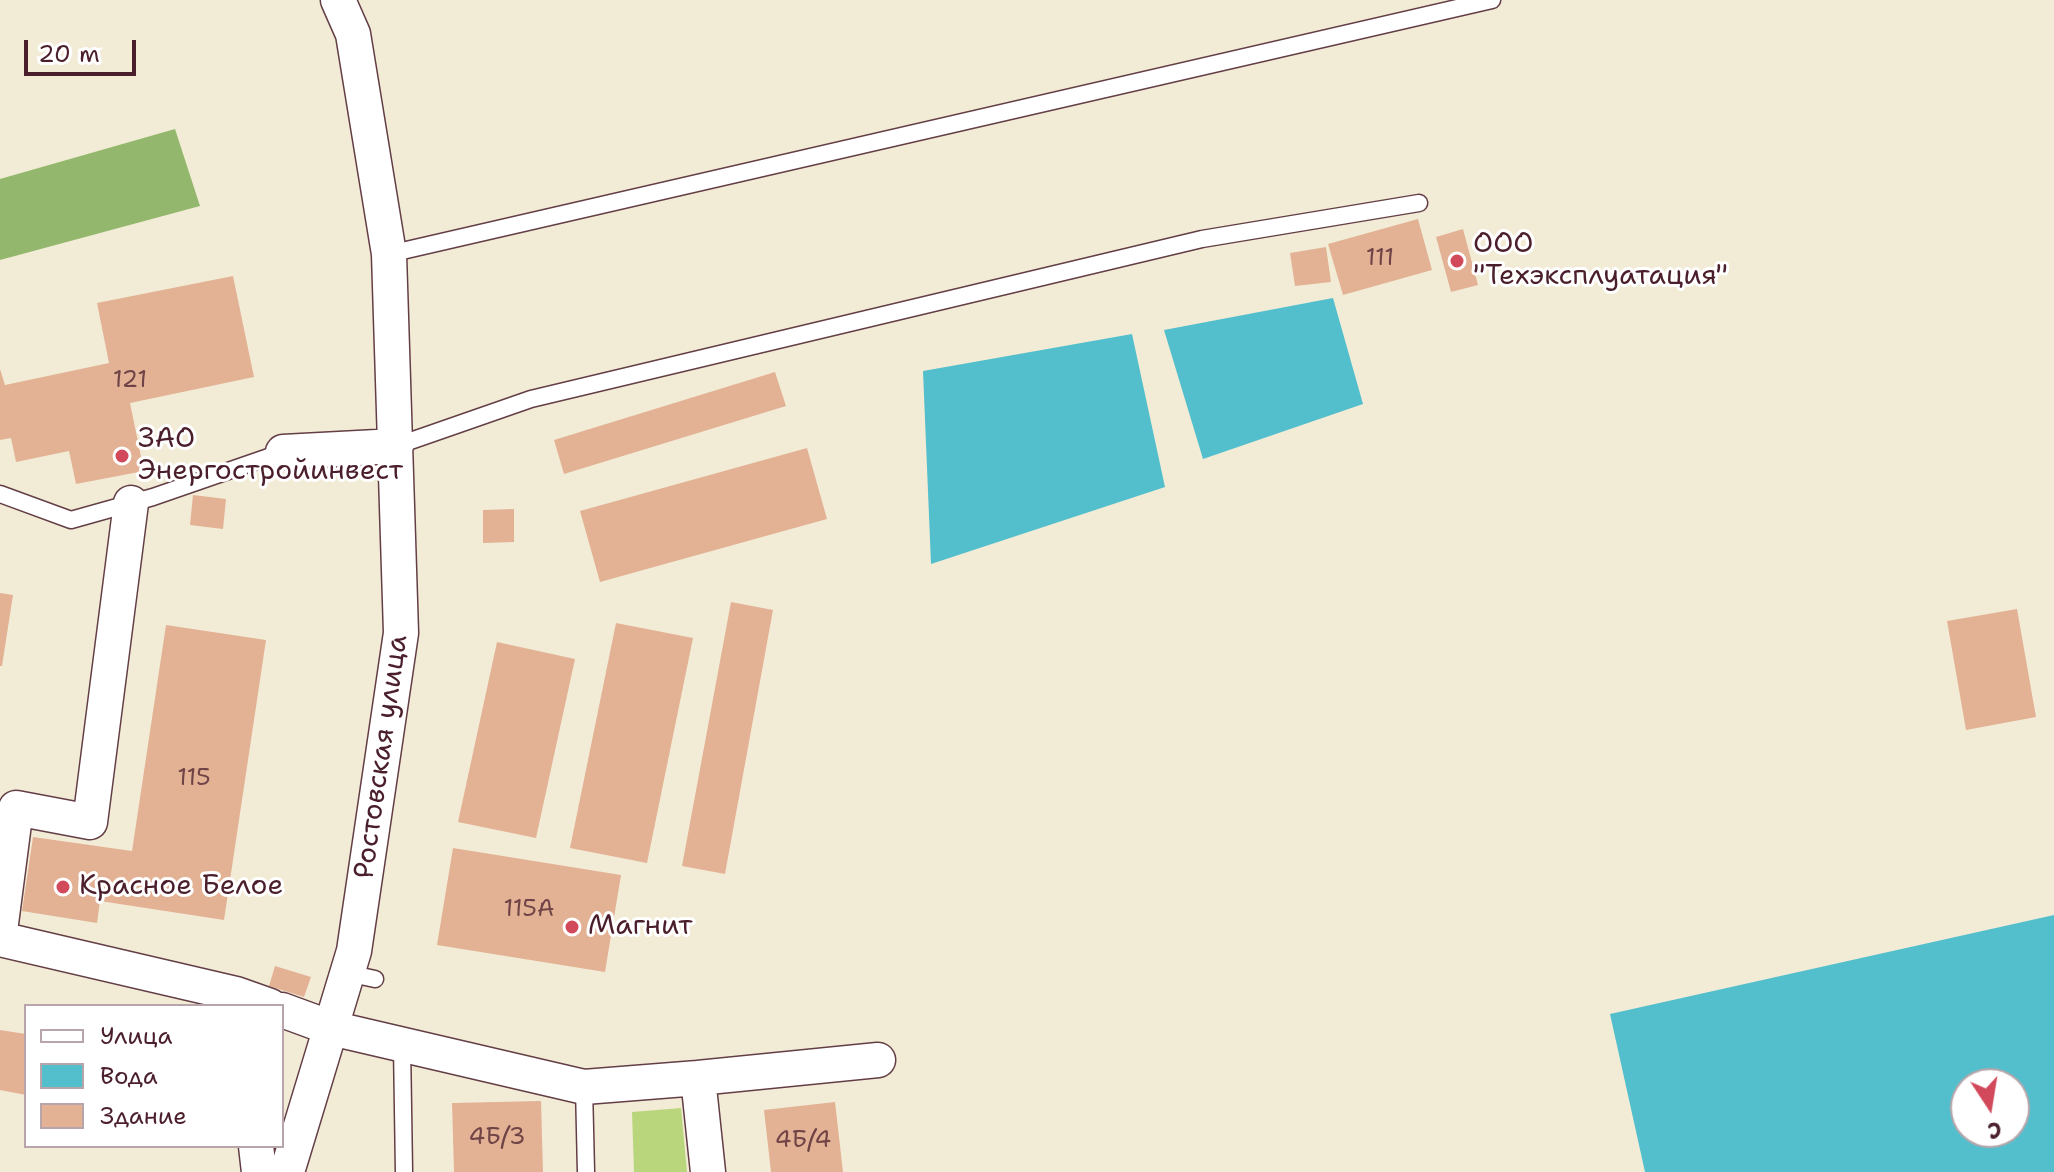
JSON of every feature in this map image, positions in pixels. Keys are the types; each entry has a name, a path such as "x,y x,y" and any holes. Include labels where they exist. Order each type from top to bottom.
{"street":[{"name":"Ростовская улица","path":"287,1172 331,1028 361,976 354,951 401,633 389,254 353,34 338,0"},
{"path":"283,452 396,446"},
{"path":"0,931 16,808 90,822 131,503"},
{"path":"0,939 259,1004"},
{"path":"284,1011 331,1028 584,1087 878,1060"},
{"path":"698,1078 708,1172"},
{"path":"256,1148 259,1172"}],"lane":[{"path":"389,254 1492,0"},
{"path":"396,446 531,399 1202,239 1419,203"},
{"path":"0,494 71,520 283,452"},
{"path":"402,1045 404,1172"},
{"path":"584,1087 586,1172"}],"green space":[{"path":"175,129 200,206 0,260 0,179"},
{"path":"681,1108 687,1172 634,1172 632,1112"}],"water":[{"path":"1333,298 1363,404 1203,459 1164,330"},
{"path":"1132,334 1165,487 931,564 923,371"},
{"path":"2054,915 2054,1172 1645,1172 1610,1014"}],"building":[{"path":"1418,219 1432,270 1343,295 1328,244"},
{"name":"ООО \"Техэксплуатация\"","path":"1463,229 1478,285 1451,292 1436,237"},
{"path":"1326,247 1331,282 1295,286 1290,253"},
{"path":"233,276 254,377 130,403 144,471 76,484 69,451 16,462 11,438 0,440 0,369 5,385 109,363 97,303"},
{"path":"775,372 786,406 564,474 554,440"},
{"path":"807,448 827,519 600,582 580,511"},
{"path":"193,495 226,499 223,529 190,525"},
{"path":"514,509 514,542 483,543 483,510"},
{"path":"0,593 13,595 2,666 0,666"},
{"path":"731,602 773,610 725,874 682,866"},
{"path":"2017,609 2036,717 1966,730 1947,621"},
{"path":"616,623 693,638 647,863 570,848"},
{"path":"166,625 266,640 224,920 100,901 97,923 22,911 33,837 132,851"},
{"path":"497,642 575,659 536,838 458,822"},
{"path":"453,848 621,875 605,972 437,945"},
{"path":"275,966 311,977 304,997 269,986"},
{"path":"0,1030 24,1034 24,1095 0,1090"},
{"path":"541,1101 543,1172 454,1172 452,1103"},
{"path":"835,1102 843,1172 771,1172 764,1110"}],"place":[{"name":"ООО \"Техэксплуатация\"","path":"1457,261"},
{"name":"ЗАО Энергостройинвест","path":"122,456"},
{"name":"Красное Белое","path":"63,887"},
{"name":"Магнит","path":"572,927"}]}
